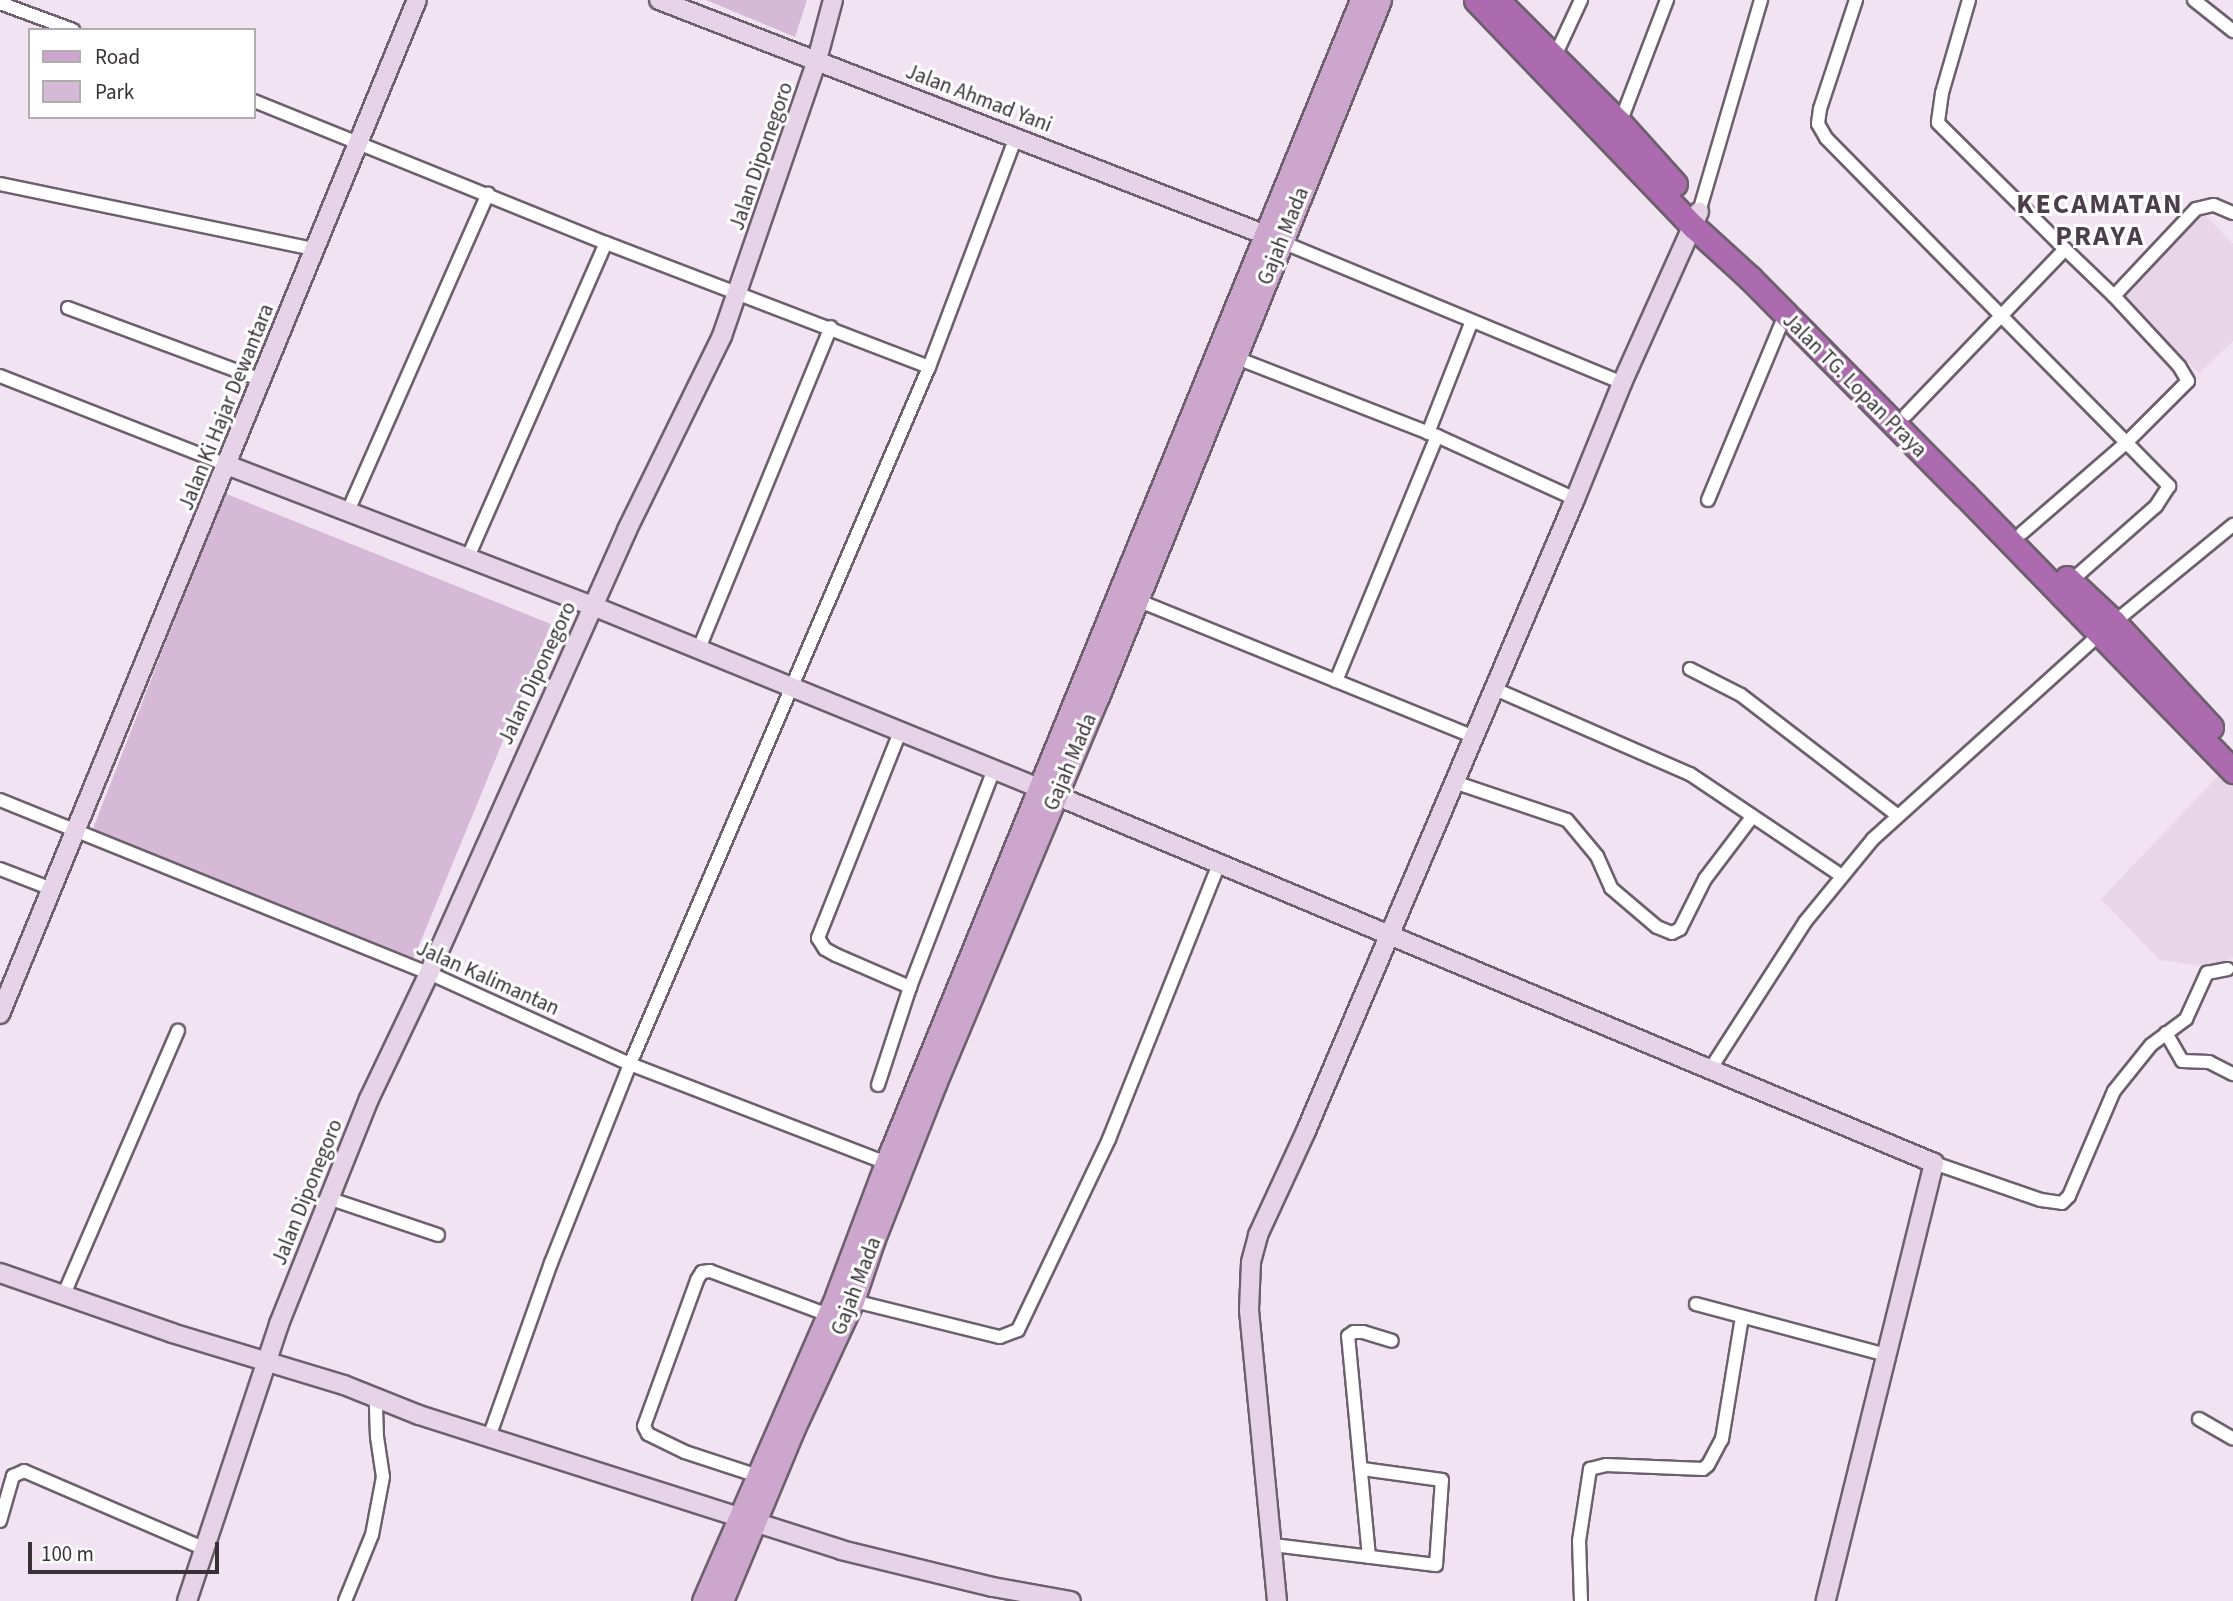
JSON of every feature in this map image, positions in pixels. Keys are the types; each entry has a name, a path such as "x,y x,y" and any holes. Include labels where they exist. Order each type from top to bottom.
{"highway":[{"name":"Jalan TG. Lopan Praya","path":"1476,0 1696,219 1906,415 2071,581 2233,771"},
{"name":"Jalan TG. Lopan Praya","path":"1497,0 1620,123 1696,219 1785,315 2233,750"}],"main road":[{"name":"Gajah Mada","path":"1047,791 1137,600 1178,472 1234,357 1274,238 1361,0"},
{"name":"Gajah Mada","path":"748,1519 758,1475 839,1304 874,1239 952,1024 1047,791 1274,238 1380,0"},
{"name":"Gajah Mada","path":"748,1519 794,1428 886,1163 952,1024"},
{"path":"722,1601 735,1570 748,1519"},
{"path":"703,1601 748,1519"}],"street":[{"name":"Jalan Ki Hajar Dewantara","path":"0,1014 49,888 227,465 417,0"},
{"name":"Jalan Ahmad Yani","path":"659,0 1274,238"},
{"name":"Jalan Diponegoro","path":"187,1601 267,1360 328,1198 369,1099 429,972 552,692 716,349 739,292 817,60 833,0"},
{"path":"1555,56 1581,0"},
{"path":"1620,123 1667,0"},
{"path":"1277,1601 1249,1310 1251,1262 1258,1235 1306,1131 1472,736 1495,689 1622,383 1696,219 1762,0"},
{"path":"1856,0 1820,109 1818,124 1844,157 2168,483 2169,488 2156,506 2071,581"},
{"path":"1969,0 1942,93 1938,123 2114,296 2179,366 2188,380 2127,442 2022,533"},
{"path":"2194,0 2233,32"},
{"path":"0,3 68,28"},
{"path":"256,102 488,193 606,243 831,327 929,367"},
{"path":"489,1437 551,1263 630,1064 704,886 794,688 929,367 1016,136"},
{"path":"0,184 315,250"},
{"path":"348,511 488,193"},
{"path":"2114,296 2196,209 2214,205 2233,213"},
{"path":"1274,238 1622,383"},
{"path":"468,557 606,243"},
{"path":"1906,415 2065,249"},
{"path":"68,307 262,380"},
{"path":"1708,500 1785,315"},
{"path":"1336,681 1433,435 1472,321"},
{"path":"698,651 831,327"},
{"path":"1234,357 1433,435 1576,499"},
{"path":"0,376 593,606 1047,791 1934,1163 2047,1201 2062,1203 2069,1196 2114,1091 2134,1063 2166,1033 2186,1019 2207,973 2228,969"},
{"path":"1711,1068 1805,922 1842,876 1898,816 2108,627 2233,525"},
{"path":"1137,600 1472,736"},
{"path":"1690,669 1741,695 1898,816"},
{"path":"1495,689 1690,774 1842,876"},
{"path":"900,732 818,938 825,949 835,955 910,987"},
{"path":"878,1085 910,987 994,769"},
{"path":"1454,782 1569,822 1597,856 1611,888 1657,927 1672,933 1679,929 1705,879 1752,817"},
{"name":"Jalan Kalimantan","path":"0,800 429,972 630,1064 886,1163"},
{"path":"758,1475 685,1452 649,1434 644,1426 702,1272 710,1271 839,1304 1000,1337 1018,1330 1108,1139 1219,864"},
{"path":"0,869 49,888"},
{"path":"64,1294 178,1031"},
{"path":"2166,1033 2182,1060 2209,1062 2233,1074"},
{"path":"1826,1601 1934,1163"},
{"path":"328,1198 438,1235"},
{"path":"0,1273 172,1333 267,1360 489,1437 841,1550 993,1587 1071,1601"},
{"path":"1696,1304 1886,1355"},
{"path":"1581,1601 1579,1541 1590,1469 1606,1465 1705,1468 1722,1439 1742,1317"},
{"path":"1369,1557 1363,1469 1348,1336 1354,1332 1363,1332 1392,1341"},
{"path":"345,1601 372,1535 383,1477 384,1464 377,1437 376,1399"},
{"path":"2199,1419 2233,1439"},
{"path":"1273,1545 1436,1564 1443,1481 1438,1478 1363,1469"},
{"path":"0,1521 13,1476 24,1471 203,1548"}],"shaded area":[{"path":"2202,212 2233,244 2233,341 2199,373 2121,294"},
{"path":"2221,773 2233,785 2233,957 2217,968 2160,960 2101,899"}],"green space":[{"path":"706,0 807,0 795,37"},
{"path":"224,493 551,624 413,960 92,831"}],"district":[{"name":"KECAMATAN PRAYA","path":"2100,220"}]}
